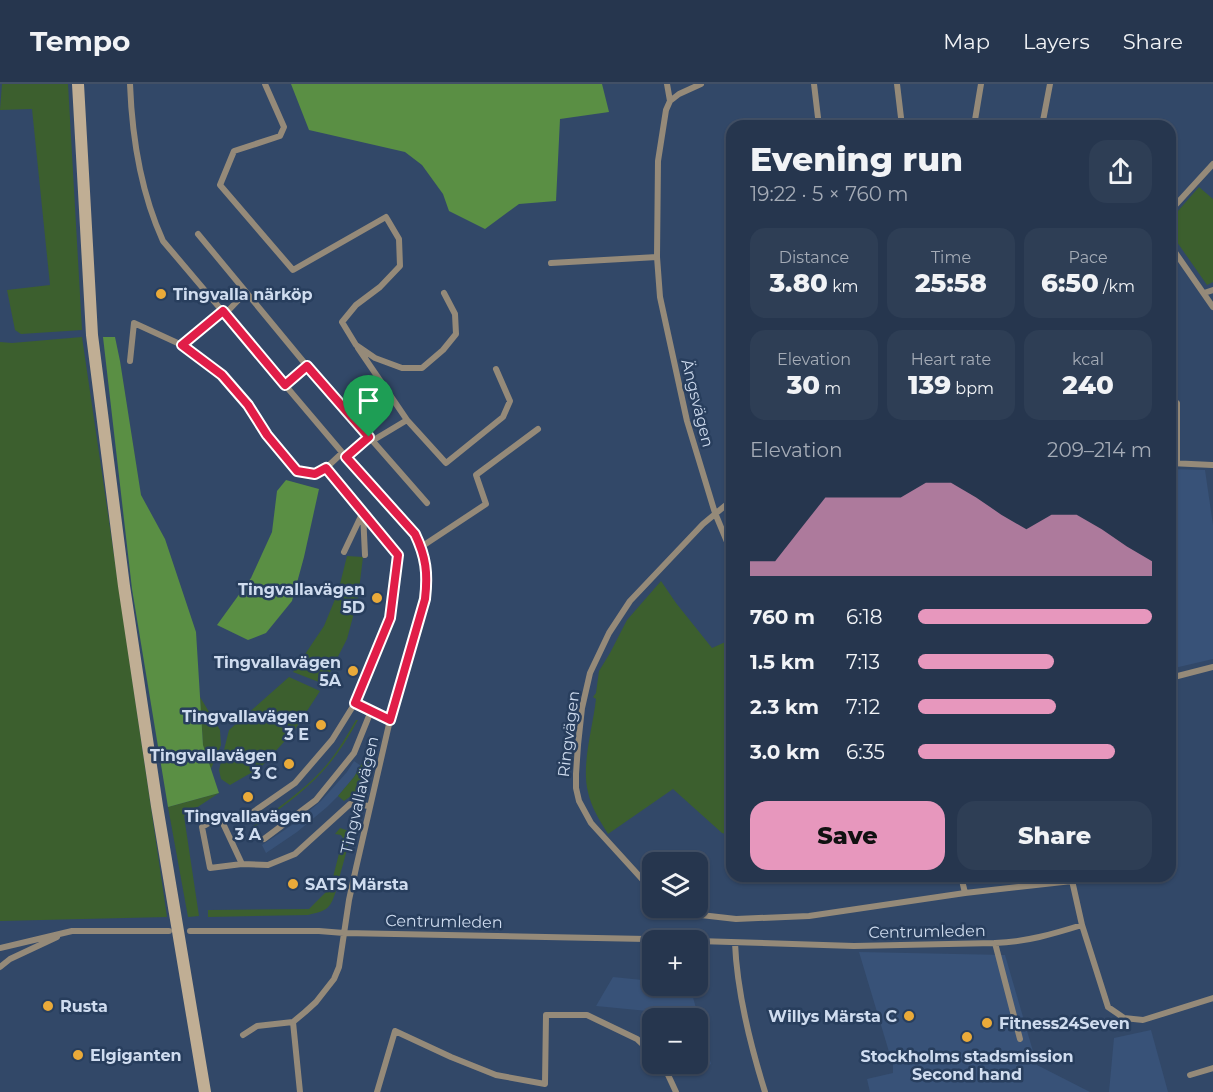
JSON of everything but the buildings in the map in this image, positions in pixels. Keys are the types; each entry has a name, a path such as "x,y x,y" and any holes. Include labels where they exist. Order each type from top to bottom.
{"main road":[{"path":"78,84 92,335 124,586 157,806 205,1092"}],"street":[{"name":"Tingvallavägen","path":"129,84 136,146 152,214 164,241 344,455 415,534 427,567 425,599 390,720 349,900 339,968 316,1002 293,1022"},
{"path":"265,84 284,127 280,136 234,151 220,185 293,270 386,217 399,239 400,266 380,287 356,305 342,322 407,420 446,463 502,417 510,401 496,369"},
{"path":"667,84 670,101 700,84"},
{"path":"814,84 818,120"},
{"path":"897,84 901,120"},
{"path":"975,120 981,84"},
{"path":"1043,120 1050,84"},
{"name":"Ängsvägen","path":"670,101 666,110 658,161 657,257 660,297 687,421 714,513 726,540"},
{"path":"1176,204 1213,164"},
{"path":"198,234 307,366 427,503"},
{"path":"1176,253 1213,307"},
{"path":"551,264 657,257"},
{"path":"1204,293 1213,290"},
{"path":"182,345 246,292"},
{"path":"356,345 375,358 402,368 422,369 444,350 456,334 454,314 444,293"},
{"path":"130,361 134,323 182,345 222,375 248,405 267,435 297,471 315,474 371,439 407,420"},
{"path":"285,385 307,366"},
{"path":"1176,403 1178,403 1176,433"},
{"path":"421,547 486,504 476,476 538,429"},
{"path":"1176,463 1212,464 1213,474"},
{"path":"249,815 295,783 332,740 355,703 390,618 398,555 326,468"},
{"name":"Ringvägen","path":"642,880 591,823 579,801 576,781 582,708 590,673 609,633 630,602 714,513 726,504"},
{"path":"344,552 363,512"},
{"path":"363,512 365,555"},
{"path":"1176,677 1213,668"},
{"path":"355,703 390,720"},
{"path":"264,838 316,800 354,753 370,711"},
{"path":"242,864 220,817 202,827 210,868 242,864 268,865 295,854 350,804 370,806"},
{"path":"962,882 965,893"},
{"path":"708,916 735,919 809,916 1048,882"},
{"path":"1072,882 1082,925 1108,1007 1124,1018 1143,1020 1213,998"},
{"name":"Centrumleden","path":"708,941 854,946 1013,943 1082,925"},
{"path":"0,967 10,959 72,931"},
{"path":"0,948 72,931 169,931"},
{"name":"Centrumleden","path":"190,931 319,931 642,939"},
{"path":"735,943 740,993 765,1092"},
{"path":"995,943 1020,1039"},
{"path":"377,1092 395,1031 496,1074 545,1084 546,1015 587,1016 637,1039 642,1044"},
{"path":"243,1035 257,1026 293,1022 300,1092"},
{"path":"1190,1075 1213,1068"},
{"path":"668,1074 676,1092"}],"shaded area":[{"path":"1176,469 1205,470 1213,525 1213,659 1176,668"},
{"path":"354,761 361,766 338,796 297,832 266,853 262,845 292,825 321,801"},
{"path":"859,952 1005,955 1037,1065 1090,1092 870,1092 867,1079 893,1073 893,1065"},
{"path":"613,977 642,980 642,996 693,996 696,1008 642,1008 642,1010 596,1006"},
{"path":"1151,1030 1168,1092 1109,1092 1114,1038"}],"green space":[{"path":"2,84 68,84 82,330 21,334 15,330 7,290 50,285 32,109 0,110"},
{"path":"291,84 602,84 609,112 560,119 556,201 519,204 485,229 449,211 443,194 422,165 405,152 309,130"},
{"path":"1199,187 1213,199 1213,282 1207,285 1176,241 1176,213"},
{"path":"82,337 167,917 0,921 0,342"},
{"path":"103,337 115,337 141,495 165,539 196,632 203,745 219,793 168,807 132,589"},
{"path":"286,480 319,489 304,557 292,601 266,633 248,640 217,625 251,578 272,532 277,491"},
{"path":"347,556 363,557 358,598 347,639 324,684 293,672 324,626 338,592"},
{"path":"661,581 712,648 726,642 726,834 673,789 608,834 596,814 589,798 586,781 596,699 593,697 596,693 599,671 627,620"},
{"path":"289,677 320,691 294,731 261,767 230,785 221,779 219,770 229,730"},
{"path":"200,697 220,730 221,745 211,769 203,745"},
{"path":"358,720 342,747 323,771 298,794 253,828 322,770"},
{"path":"375,741 363,792 358,798 351,796 344,801 338,796 354,777"},
{"path":"219,793 184,816 199,916 188,917 168,807"},
{"path":"340,828 352,832 338,882 332,881 343,838 335,834"},
{"path":"331,887 337,888 328,908 308,915 208,917 208,910 309,909"}],"place":[{"name":"Tingvalla närköp","path":"161,294"},
{"name":"Tingvallavägen 5D","path":"377,598"},
{"name":"Tingvallavägen 5A","path":"353,671"},
{"name":"Tingvallavägen 3 E","path":"321,725"},
{"name":"Tingvallavägen 3 C","path":"289,764"},
{"name":"Tingvallavägen 3 A","path":"248,797"},
{"name":"SATS Märsta","path":"293,884"},
{"name":"Rusta","path":"48,1006"},
{"name":"Willys Märsta C","path":"909,1016"},
{"name":"Fitness24Seven","path":"987,1023"},
{"name":"Stockholms stadsmission Second hand","path":"967,1037"},
{"name":"Elgiganten","path":"78,1055"}],"route":[{"path":"223,311 285,385 307,366 369,437 346,457 415,534 427,567 425,599 390,720 355,703 390,618 398,555 326,468 315,474 297,471 267,435 248,405 222,375 182,345 223,311"}]}
